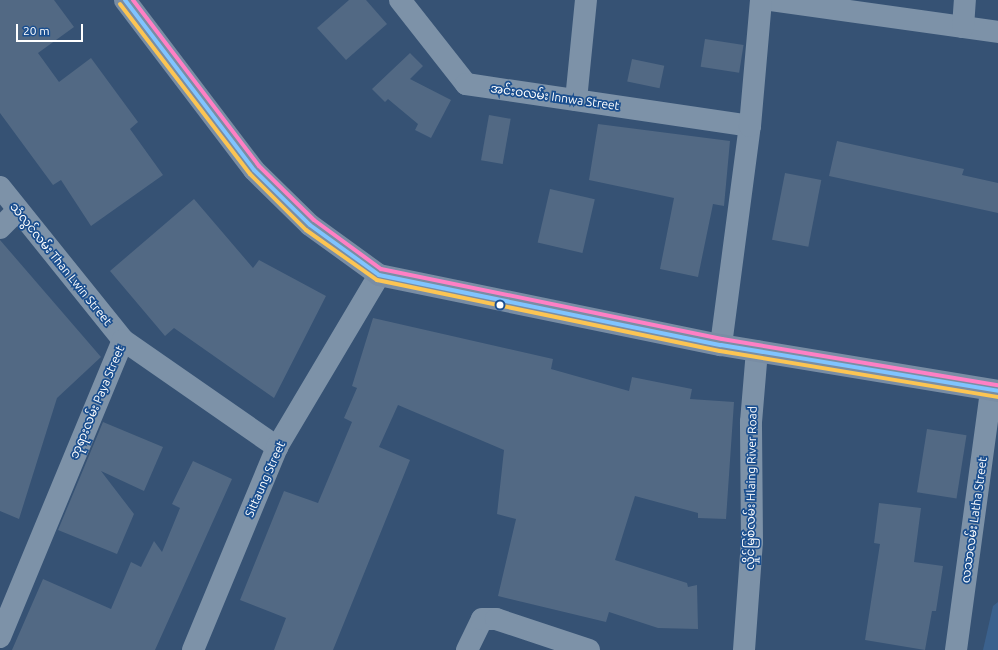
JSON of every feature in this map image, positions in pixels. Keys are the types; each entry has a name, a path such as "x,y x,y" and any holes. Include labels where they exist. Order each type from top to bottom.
{"main road":[{"path":"125,0 254,170 310,225 379,275 721,345 994,390"}],"street":[{"name":"အင်းဝလမ်း Innwa Street","path":"400,0 466,84 750,126"},
{"path":"576,100 586,0"},
{"path":"721,345 750,126 761,0"},
{"path":"771,0 998,32"},
{"path":"963,27 965,0"},
{"name":"သံလွင်လမ်း Than Lwin Street","path":"0,187 123,340"},
{"path":"0,228 18,210"},
{"name":"Sittaung Street","path":"193,650 277,448 379,275"},
{"name":"ဘုရားလမ်း Paya Street","path":"0,637 123,340 277,448"},
{"name":"လှိုင်မြစ်လမ်း Hlaing River Road","path":"744,650 752,542 751,422 757,351"},
{"name":"လသာလမ်း Latha Street","path":"956,650 994,390"},
{"path":"467,650 482,619 496,619 588,650"}],"water":[{"path":"998,602 998,650 983,650 993,606"}],"building":[{"path":"0,0 54,0 74,27 38,53 59,82 91,58 138,122 130,129 163,175 91,226 61,180 53,185 0,113"},
{"path":"349,0 366,0 387,24 346,60 317,28"},
{"path":"705,39 744,45 739,73 701,67"},
{"path":"410,53 423,66 410,79 451,100 431,138 415,130 418,124 388,99 385,102 372,89"},
{"path":"632,59 664,66 659,88 627,81"},
{"path":"489,115 511,119 503,164 481,160"},
{"path":"598,124 730,141 724,206 713,204 698,277 660,269 674,198 589,180"},
{"path":"837,141 964,169 962,175 998,183 998,213 829,176"},
{"path":"785,173 821,180 808,247 772,240"},
{"path":"550,189 595,199 582,253 538,243"},
{"path":"194,199 253,268 259,260 326,296 274,398 174,328 165,336 110,271"},
{"path":"0,240 101,357 57,398 19,519 0,511"},
{"path":"373,318 553,359 551,369 629,391 632,377 692,389 690,399 734,402 726,519 698,518 698,513 635,496 615,560 687,583 688,587 697,585 698,629 658,628 609,612 606,622 498,596 516,519 497,514 504,450 398,405 379,447 410,460 333,650 274,650 286,618 240,600 284,491 318,503 352,422 344,418 357,388 352,386"},
{"path":"103,422 163,447 144,491 101,471 134,514 117,554 58,530"},
{"path":"927,429 967,435 956,498 917,492"},
{"path":"193,461 232,479 155,650 12,650 43,579 111,609 131,562 141,567 154,541 162,552 180,508 172,504"},
{"path":"879,503 921,508 914,562 943,566 936,611 932,611 925,650 865,640 880,544 874,543"}],"transit line":[{"path":"125,0 254,170 310,225 379,275 721,345 998,391"},
{"path":"133,0 259,166 314,220 381,269 722,339 998,385"},
{"path":"120,4 250,174 306,230 377,280 720,351 997,397"}]}
